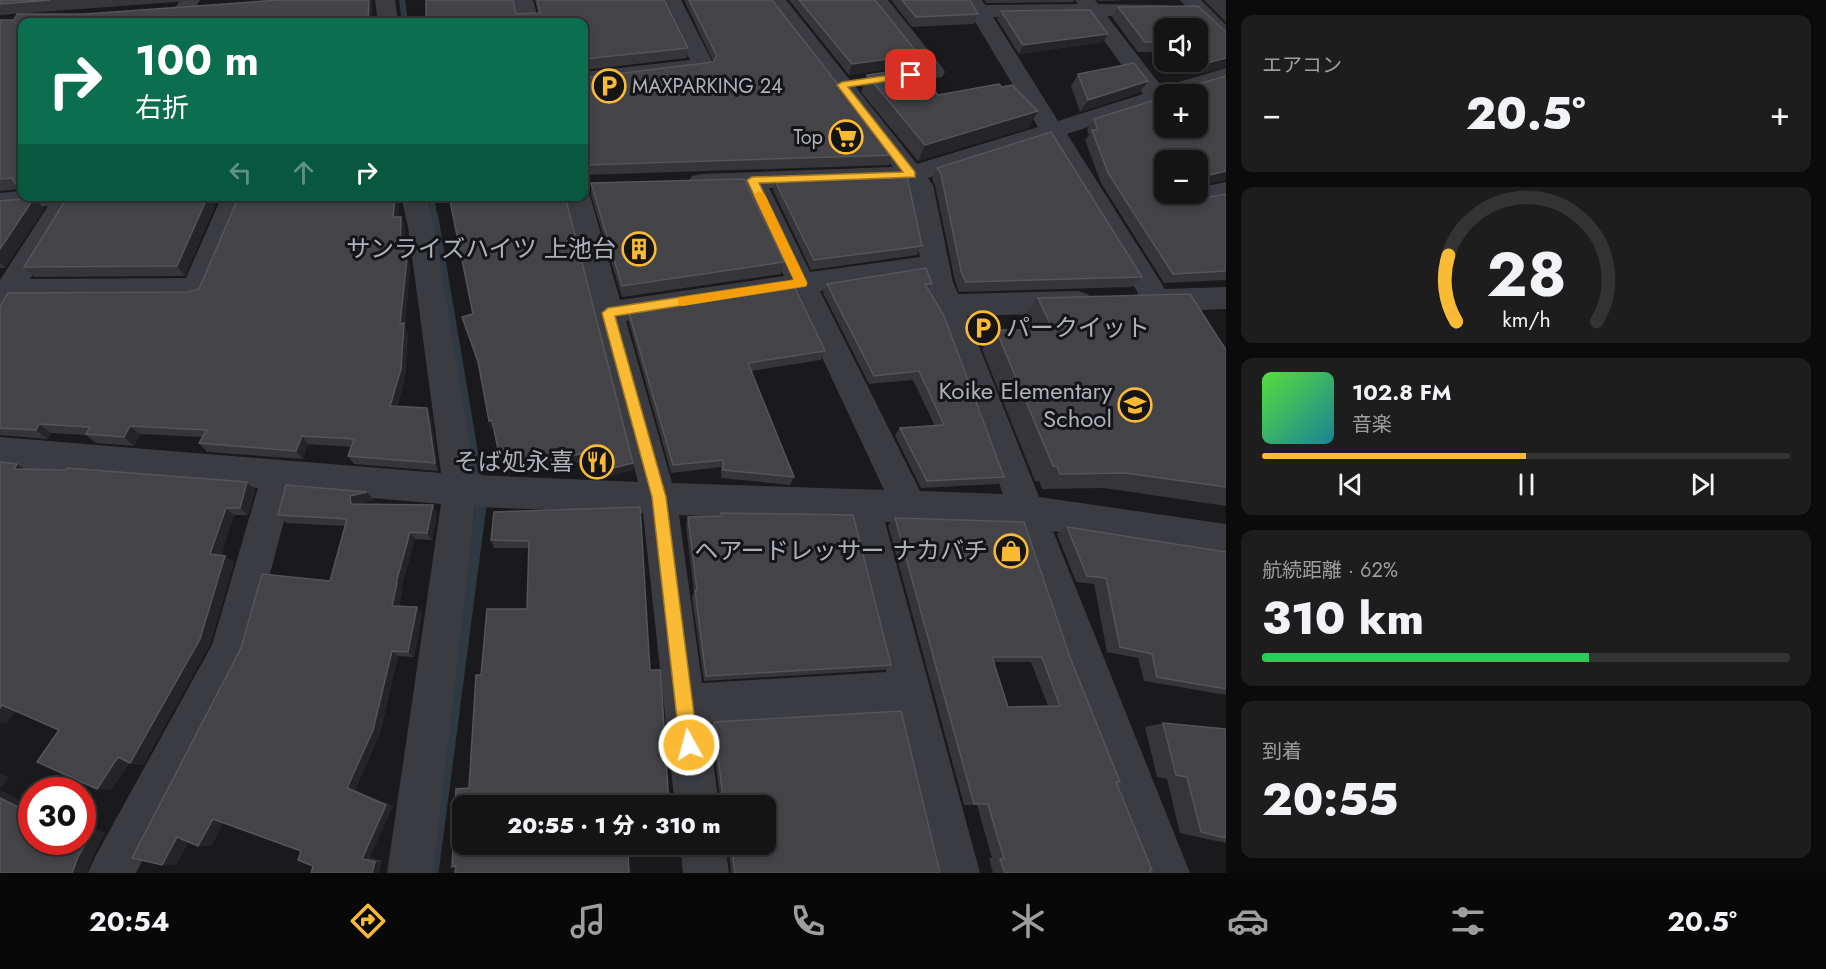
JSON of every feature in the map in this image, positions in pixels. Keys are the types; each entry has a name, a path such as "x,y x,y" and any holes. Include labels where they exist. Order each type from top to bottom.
{"street":[{"path":"385,0 387,18"},
{"path":"523,0 528,18"},
{"path":"588,79 703,65 671,0"},
{"path":"775,0 921,190 939,282 1167,873"},
{"path":"842,85 934,72 877,0"},
{"path":"976,6 1194,4 1226,37"},
{"path":"1089,5 1154,85"},
{"path":"976,6 1157,300"},
{"path":"1197,84 1226,75"},
{"path":"672,182 911,175 1154,98"},
{"path":"752,180 909,506"},
{"path":"588,189 608,313 659,497 696,795"},
{"path":"1208,194 1226,191"},
{"path":"0,202 18,200"},
{"path":"4,296 65,201"},
{"path":"4,296 196,288 233,201"},
{"path":"410,873 471,491 445,381 415,201"},
{"path":"608,313 918,266"},
{"path":"948,305 1226,298"},
{"path":"0,452 471,491 1027,511 1226,542"},
{"path":"111,873 229,652 279,475"},
{"path":"863,505 957,873"},
{"path":"684,704 910,691"},
{"path":"704,855 706,873"}],"building":[{"path":"0,0 50,0 0,4"},
{"path":"279,0 369,0 368,18 18,18 18,183 15,183 12,178 0,179 0,20 14,20 17,14 85,14"},
{"path":"426,0 513,0 516,14 540,13 537,0 664,0 688,48 588,59 588,18 426,18"},
{"path":"689,0 772,0 893,155 588,165 588,78 713,62 717,56"},
{"path":"799,0 875,0 919,55 852,64"},
{"path":"902,0 970,0 978,14 916,17"},
{"path":"1198,6 1226,32 1226,58 1208,63 1208,18 1154,18 1154,42 1145,42 1118,7"},
{"path":"1090,10 1108,34 1023,45 1001,11"},
{"path":"1134,63 1148,81 1088,100 1078,74"},
{"path":"914,68 938,95 999,84 1002,87 1012,85 1038,111 925,145 867,75"},
{"path":"1226,76 1226,171 1208,176 1208,150 1154,150 1154,204 1208,204 1208,197 1226,194 1226,271 1173,274 1108,173 1092,130 1098,130 1094,119 1154,100 1154,138 1208,138 1208,84 1198,84"},
{"path":"1051,132 1142,277 966,282 961,271 941,174 937,168"},
{"path":"907,176 922,246 814,260 775,181"},
{"path":"744,179 784,262 622,286 591,183"},
{"path":"0,201 32,201 0,249"},
{"path":"65,201 206,201 177,266 24,267"},
{"path":"237,201 395,201 393,217 401,217 400,245 404,244 403,258 407,258 400,324 404,323 401,369 390,406 427,408 435,463 348,456 354,439 302,436 296,451 199,443 207,430 130,426 124,437 86,434 90,427 39,424 36,430 0,428 0,305 8,293 188,292 199,289"},
{"path":"450,201 566,201 633,463 601,471 589,470 585,453 539,463 537,454 501,463 492,420 489,421 478,361 462,317 473,314"},
{"path":"926,268 932,284 925,284 944,316 1004,477 927,481 900,428 944,425 919,371 874,376 827,284"},
{"path":"795,288 825,351 748,363 794,477 723,470 723,460 673,465 629,313"},
{"name":"Koike Elementary School","path":"1190,294 1226,350 1226,487 1125,473 1060,474 1057,466 1053,466 996,330 1053,330 1038,298"},
{"path":"0,462 17,464 14,469 66,470 67,468 247,482 240,508 226,508 210,554 225,556 200,639 130,763 118,757 97,789 96,777 70,777 37,762 59,730 2,705 0,708"},
{"path":"286,485 367,492 350,496 351,504 433,505 427,533 410,532 392,606 417,607 408,652 392,651 373,730 347,788 386,805 362,859 375,862 372,873 311,873 313,866 298,860 301,851 213,819 198,846 177,837 162,865 132,858 241,648 262,574 330,581 347,519 278,515"},
{"path":"640,507 650,670 660,670 668,795 456,795 456,789 469,788 476,675 481,675 487,609 527,609 529,541 491,540 494,512"},
{"path":"721,513 853,515 891,665 706,676 688,517 722,516"},
{"path":"895,518 1024,522 1071,660 1120,782 1116,782 1152,870 1150,870 1151,873 1005,873 1000,859 1004,859 988,804 974,804","holes":["992,657 1042,657 1060,706 1008,707"]},
{"path":"1067,527 1226,552 1226,689 1157,677 1152,654 1120,647 1106,578 1087,576"},
{"path":"901,711 940,873 735,873 733,855 776,855 776,795 723,795 714,722"},
{"path":"1163,723 1226,729 1226,838 1201,832 1187,777 1176,775"},
{"path":"0,798 18,807 18,855 79,855 72,873 0,873"},
{"path":"453,855 628,855 629,873 455,873 456,866 452,867"}],"waterway":[{"path":"402,0 404,18"},
{"path":"432,201 434,216"},
{"path":"434,215 482,499"},
{"path":"433,873 482,499"}],"slow traffic":[{"path":"682,301 802,283 759,195"}],"place":[{"name":"MAXPARKING 24","path":"609,86"},
{"name":"Top","path":"846,137"},
{"name":"サンライズハイツ 上池台","path":"639,249"},
{"name":"パークイット","path":"983,328"},
{"name":"Koike Elementary School","path":"1135,405"},
{"name":"そば処永喜","path":"597,462"},
{"name":"ヘアードレッサー ナカバチ","path":"1011,551"}],"route":[{"path":"689,745 659,497 608,313 802,283 752,180 911,175 842,85 911,75"}]}
